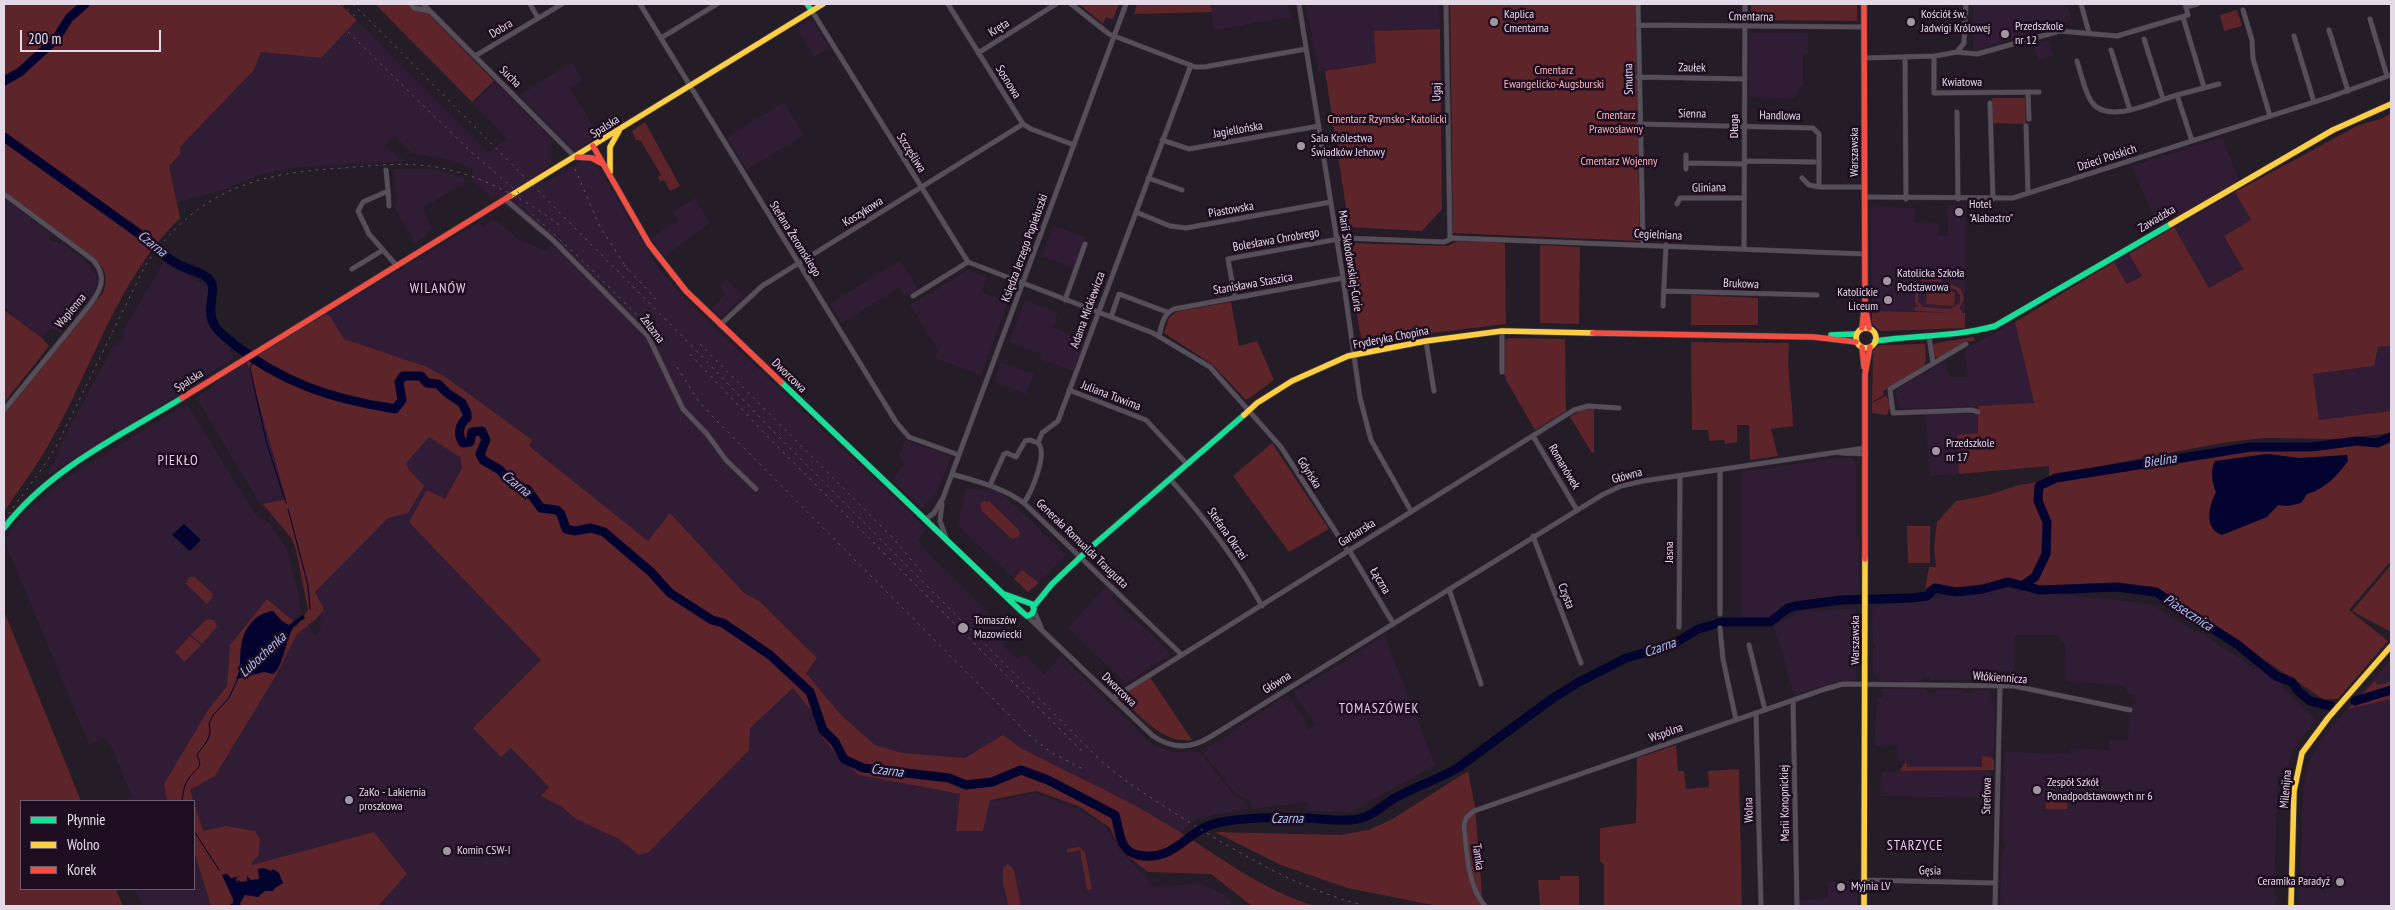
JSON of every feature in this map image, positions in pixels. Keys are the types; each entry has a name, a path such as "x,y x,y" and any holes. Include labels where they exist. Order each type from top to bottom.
{"street":[{"name":"Sucha","path":"411,4 414,8 430,11"},
{"name":"Sucha","path":"423,4 575,157"},
{"path":"530,4 538,18"},
{"name":"Dobra","path":"475,56 562,4"},
{"name":"Stefana Żeromskiego","path":"640,4 799,264 906,434 912,438 959,455"},
{"path":"661,38 717,4"},
{"name":"Szczęśliwa","path":"807,4 968,262"},
{"name":"Spalska","path":"4,528 14,513 46,484 240,361 506,200 823,4"},
{"name":"Sosnowa","path":"948,4 1023,124"},
{"name":"Kręta","path":"978,53 1056,4"},
{"path":"1071,4 1114,36 1191,65 1204,67 1306,49"},
{"name":"Księdza Jerzego Popiełuszki","path":"947,541 942,530 940,514 943,498 1126,4"},
{"name":"Marii Skłodowskiej-Curie","path":"1299,4 1337,239 1360,398 1371,440 1411,511"},
{"name":"Ugaj","path":"1446,4 1450,240"},
{"name":"Smutna","path":"1638,4 1638,77 1643,244"},
{"name":"Długa","path":"1744,249 1745,4"},
{"name":"Warszawska","path":"1862,328 1865,301 1864,4"},
{"path":"1966,4 1964,43 1971,55"},
{"path":"2081,4 2089,33"},
{"path":"1865,58 1934,56 1957,52 1971,55 2060,31 2117,36 2188,15 2185,6 2197,4"},
{"path":"2243,10 2252,40 2253,59 2270,116"},
{"path":"2183,17 2204,87"},
{"name":"Dzieci Polskich","path":"1865,197 2008,199 2348,91 2390,76 2370,19"},
{"name":"Cmentarna","path":"1638,25 1864,27"},
{"path":"2329,30 2348,91"},
{"path":"2294,36 2314,102"},
{"path":"2144,39 2163,99"},
{"path":"1957,52 1964,43"},
{"path":"2111,50 2130,110"},
{"name":"Kwiatowa","path":"1934,56 1934,94 2039,92"},
{"path":"1905,57 1906,199"},
{"path":"2077,61 2090,99 2096,107 2110,112 2130,110 2219,84"},
{"name":"Adama Mickiewicza","path":"990,485 1004,454 1016,457 1025,442 1030,440 1038,443 1042,433 1058,421 1191,65"},
{"name":"Zaułek","path":"1638,77 1745,78"},
{"path":"2028,92 2029,119"},
{"path":"2177,95 2192,142"},
{"path":"1990,103 1993,199"},
{"name":"Zawadzka","path":"1875,341 1900,337 1969,333 2007,320 2333,130 2391,104"},
{"path":"1956,112 1958,199"},
{"path":"1023,124 1031,130 1074,145"},
{"name":"Koszykowa","path":"720,325 753,292 1023,124"},
{"name":"Sienna","path":"1639,124 1745,126"},
{"name":"Jagiellońska","path":"1162,140 1189,149 1319,126"},
{"name":"Handlowa","path":"1745,126 1809,127 1817,130 1819,134 1819,187"},
{"path":"2026,126 2028,193"},
{"path":"612,179 609,153 612,140 621,129"},
{"name":"Dworcowa","path":"593,146 663,264 686,291 1020,609 1022,614 1027,616 1158,739 1177,746 1192,746"},
{"path":"1686,155 1687,166 1745,162 1814,162"},
{"path":"575,157 592,158 605,167"},
{"path":"386,170 389,206"},
{"path":"1148,178 1182,190"},
{"path":"1802,178 1808,185 1819,187 1865,187"},
{"path":"388,191 362,202 358,211 369,234 397,266"},
{"name":"Wapienna","path":"4,194 93,260 99,268 102,282 99,292 89,306 4,410"},
{"name":"Gliniana","path":"1677,204 1680,198 1744,198"},
{"name":"Żelazna","path":"506,200 553,240 648,336 683,409 707,434 726,460 756,489"},
{"name":"Piastowska","path":"1136,212 1170,226 1186,228 1331,202"},
{"name":"Cegielniana","path":"1337,239 1444,242 1453,238 1865,254"},
{"name":"Bolesława Chrobrego","path":"1234,298 1228,259 1337,239"},
{"path":"1065,300 1085,244"},
{"path":"1664,306 1666,245"},
{"path":"352,269 383,250"},
{"path":"913,296 968,262 1023,284"},
{"name":"Stanisława Staszica","path":"1167,312 1174,308 1343,278"},
{"name":"Gdyńska","path":"1023,284 1158,336 1210,367 1281,447 1348,550"},
{"name":"Brukowa","path":"1664,291 1817,295"},
{"path":"1111,317 1119,294 1167,312 1158,336"},
{"name":"Warszawska","path":"1865,301 1869,328"},
{"path":"1862,328 1869,328 1875,334 1875,341 1870,347 1862,347 1856,342 1856,334 1862,328"},
{"path":"1502,331 1502,372"},
{"name":"Fryderyka Chopina","path":"1030,605 1081,557 1249,410 1279,388 1354,354 1426,341 1502,331 1814,337 1856,334"},
{"name":"Zawadzka","path":"1875,334 1900,337"},
{"path":"1930,336 1931,360 1933,363"},
{"name":"Fryderyka Chopina","path":"1814,337 1856,342"},
{"path":"1426,341 1434,391"},
{"path":"1966,344 1890,389 1892,413 1972,410 1978,412"},
{"name":"Warszawska","path":"1862,347 1865,374 1866,451 1864,906"},
{"name":"Warszawska","path":"1865,374 1870,347"},
{"name":"Juliana Tuwima","path":"1069,390 1146,420 1187,464"},
{"name":"Garbarska","path":"1113,698 1262,606 1348,550 1582,407 1619,408"},
{"name":"Romanówek","path":"1533,436 1577,510"},
{"path":"1024,503 1030,495 1043,456 1041,446 1038,443"},
{"name":"Główna","path":"1192,746 1205,741 1533,536 1621,486 1837,453 1866,451"},
{"path":"1720,470 1720,614"},
{"name":"Generała Romualda Traugutta","path":"952,474 1011,493 1024,503 1182,655"},
{"name":"Jasna","path":"1679,627 1680,476"},
{"name":"Stefana Okrzei","path":"1170,479 1204,517 1228,551 1262,606"},
{"name":"Księdza Jerzego Popiełuszki","path":"927,522 943,498"},
{"path":"927,522 940,514"},
{"name":"Czysta","path":"1533,536 1581,663"},
{"name":"Łączna","path":"1348,550 1393,623"},
{"path":"1449,589 1481,684"},
{"name":"Dworcowa","path":"1004,594 1030,605 1042,630"},
{"path":"1020,609 1030,605"},
{"path":"1027,616 1030,605"},
{"path":"1720,628 1721,652 1736,720"},
{"path":"1749,645 1765,710"},
{"name":"Milenijna","path":"2291,906 2294,791 2298,765 2302,754 2328,718 2391,646"},
{"name":"Włókiennicza","path":"1866,685 2014,686 2130,710"},
{"name":"Wspólna","path":"1474,811 1836,686 1866,685"},
{"name":"Strefowa","path":"1995,906 2000,686"},
{"name":"Marii Konopnickiej","path":"1793,700 1797,906"},
{"name":"Wolna","path":"1756,713 1761,906"},
{"name":"Tamka","path":"1474,811 1466,818 1464,826 1470,875 1479,900 1485,906"},
{"name":"Gęsia","path":"1864,880 1995,883"}],"shaded area":[{"path":"1210,4 1288,4 1291,17 1214,30"},
{"path":"1306,4 1439,4 1440,29 1375,31 1376,63 1318,72"},
{"path":"1973,4 2067,4 2072,20 1975,50 1973,48"},
{"path":"357,20 488,152 507,139 473,104 495,82 543,130 552,142 551,165 538,173 544,183 583,160 596,164 659,269 689,303 927,529 919,539 921,545 1010,636 1002,644 1018,659 1024,654 1044,674 1061,656 1152,744 1172,752 1199,751 1234,795 1247,802 1248,809 1200,818 1186,827 1175,840 1123,833 1007,743 993,801 1035,793 1079,809 1107,828 1120,851 1144,874 1153,887 1201,883 1230,898 1231,906 378,906 406,874 374,833 203,880 211,906 142,906 135,890 195,890 195,800 125,800 132,797 111,746 106,737 89,745 4,540 24,513 68,477 184,405 188,406 255,514 270,524 286,547 298,591 301,613 293,621 295,628 305,622 315,635 321,630 319,606 292,538 260,504 196,397 238,367 479,222 482,227 494,219 518,239 546,251 553,245 506,206 498,196 492,198 472,179 473,169 451,160 412,153 394,136 385,145 404,161 290,168 258,175 224,190 176,203 169,166 181,153 180,147 254,70 261,52 321,58"},
{"path":"809,20 814,22 829,48 814,57 797,28"},
{"path":"1749,33 1808,33 1808,54 1803,54 1803,87 1799,87 1798,95 1796,95 1795,99 1749,97"},
{"path":"2049,40 2053,56 2038,60 2033,45"},
{"path":"572,62 583,80 570,88 599,136 575,151 519,95"},
{"path":"784,102 804,135 747,170 727,137"},
{"path":"2222,137 2238,178 2237,183 2180,215 2174,205 2154,217 2131,166"},
{"path":"394,169 431,169 462,176 467,181 424,207 425,215 432,229 427,233 428,235 413,244 411,241 413,239 394,207 396,204"},
{"path":"2235,192 2251,220 2224,236 2243,269 2209,288 2174,227"},
{"path":"4,198 50,233 49,240 64,244 84,259 97,276 98,281 92,295 60,333 51,328 42,338 24,323 14,320 13,314 4,307"},
{"path":"695,198 710,223 664,257 651,238 678,221 672,212"},
{"path":"1947,205 1965,205 1966,210 1965,313 1872,311 1871,206 1915,208 1914,222 1939,223 1938,235 1948,236"},
{"path":"1053,225 1085,237 1074,268 1042,256"},
{"path":"2129,254 2142,275 2127,284 2114,262"},
{"path":"900,260 918,289 905,297 898,288 842,323 830,304"},
{"path":"164,262 209,287 205,310 207,323 233,353 232,359 195,383 192,381 182,387 184,391 119,431 115,429 111,436 49,474 47,472 60,453 58,450 112,348 124,338 122,332"},
{"path":"968,270 987,277 982,292 1008,302 981,375 935,358 938,350 910,305"},
{"path":"727,279 743,296 721,318 711,309 725,294 720,286"},
{"path":"1025,300 1058,312 1053,327 1085,340 1073,371 1040,359 1041,354 1009,342"},
{"path":"2015,322 2034,404 1900,409 1895,390 1945,361 1949,377 1967,377 1965,349"},
{"path":"2378,346 2391,346 2391,411 2319,420 2313,374 2374,366"},
{"path":"1001,362 1034,374 1026,394 994,382"},
{"path":"1925,414 1977,414 1978,433 1957,435 1959,474 1930,476"},
{"path":"905,440 951,456 937,493 922,508 892,480 905,463 899,457"},
{"path":"1835,458 1852,458 1856,465 1856,538 1859,539 1859,592 1854,597 1792,601 1770,617 1742,621 1742,472"},
{"path":"965,488 999,491 1067,555 1028,592 958,526"},
{"path":"1106,586 1114,594 1112,598 1172,654 1126,683 1067,628"},
{"path":"2007,588 2151,604 2198,633 2199,631 2255,669 2263,669 2281,681 2282,687 2313,717 2314,723 2293,749 2287,767 2283,767 2283,774 2278,776 2274,896 2278,896 2275,906 2000,906 2002,850 2005,848 2005,843 2002,840 2005,752 2071,754 2071,748 2109,750 2109,740 2128,740 2130,705 2136,703 2133,694 2129,695 2124,686 2066,681 2065,644 2056,635 2017,635 2014,639 2014,681 2009,680 2009,671 1988,671 1988,680 1930,680 1929,677 1923,677 1920,681 1881,681 1873,673 1873,648 1876,646 1873,643 1872,607"},
{"path":"1856,608 1856,680 1840,681 1794,695 1774,626 1798,612"},
{"path":"1384,634 1435,765 1351,812 1309,811 1307,802 1252,809 1250,801 1237,795 1201,750 1229,735 1238,727 1288,695 1303,717 1308,730 1315,726 1293,692 1355,655"},
{"name":"Ceramika Paradyż","path":"2391,659 2391,906 2299,905 2303,791 2308,763 2323,737"},
{"path":"1882,689 1925,689 1929,693 1934,693 1937,689 1963,690 1965,693 1971,693 1974,690 1990,690 1995,715 1994,749 1991,754 1994,761 1994,770 1990,771 1991,798 1880,796 1882,772 1898,772 1906,761 1898,761 1898,745 1874,746 1877,698 1882,698"},
{"path":"1828,882 1857,882 1857,906 1799,906 1799,900 1828,898"}],"green space":[{"path":"4,4 340,4 357,20 321,58 261,52 254,70 180,147 181,153 169,166 180,218 158,242 139,268 108,325 50,442 4,512 4,414 102,294 106,281 104,270 99,263 4,192"},
{"path":"375,4 419,4 494,81 472,102"},
{"path":"1079,4 1119,4 1113,19 1106,17 1103,24"},
{"path":"1137,4 1210,4 1212,12 1134,14"},
{"path":"1450,4 1635,4 1640,241 1453,233"},
{"path":"1751,4 1857,4 1857,21 1751,20"},
{"path":"2237,10 2242,26 2224,31 2220,15"},
{"name":"Cmentarz Rzymsko–Katolicki","path":"1440,29 1442,209 1422,231 1349,227 1325,71 1376,63 1374,31"},
{"path":"1992,98 2025,98 2026,124 1993,123"},
{"path":"2391,113 2391,346 2378,347 2374,366 2313,374 2319,420 2391,411 2391,433 2340,439 2263,438 2222,443 2049,476 2049,466 1959,474 1957,435 1978,433 1978,406 2034,403 2015,322 2114,262 2127,284 2142,276 2129,254 2174,227 2209,288 2243,269 2224,236 2251,220 2235,192 2357,126 2383,118"},
{"path":"645,122 680,186 670,191 664,180 660,181 658,177 661,175 641,141 636,140 632,131"},
{"path":"1458,241 1497,241 1505,244 1506,324 1362,344 1346,251 1351,243 1447,246"},
{"path":"1540,245 1580,247 1579,324 1540,323"},
{"path":"1922,269 1943,270 1942,282 1922,281"},
{"path":"1923,284 1951,284 1961,289 1964,299 1959,309 1962,310 1962,313 1915,311 1915,307 1918,307 1915,302 1915,291","holes":["1928,287 1955,289 1960,295 1960,303 1950,309 1923,307 1918,301 1918,293"]},
{"path":"1927,291 1955,292 1954,306 1926,304"},
{"path":"1691,295 1758,298 1758,325 1691,325"},
{"path":"1231,302 1239,346 1257,341 1274,380 1248,399 1245,399 1213,365 1164,333 1169,318 1176,312"},
{"path":"4,310 42,338 49,346 4,403"},
{"path":"1872,311 1965,313 1965,328 1880,331 1872,323"},
{"path":"326,314 330,316 344,339 427,367 447,378 532,440 529,446 648,541 670,513 744,593 759,601 817,658 806,673 840,714 875,745 902,753 965,758 1003,735 1021,748 1152,815 1259,882 1316,906 1252,906 1211,874 1148,872 1121,851 1110,828 1080,807 1037,791 990,800 983,831 956,831 960,794 859,775 839,758 820,734 816,717 793,688 750,728 749,750 649,852 639,855 619,839 576,819 561,806 541,796 549,787 511,748 501,757 473,728 541,660 409,522 427,490 445,499 462,468 460,457 429,437 406,463 409,470 424,486 408,513 388,518 315,592 324,610 297,634 275,677 215,776 190,790 193,800 167,800 164,784 208,710 227,686 230,645 267,599 293,621 295,628 308,610 292,539 263,504 286,499 247,362"},
{"path":"1974,337 1975,341 1965,342 1938,358 1934,356 1933,345 1936,343"},
{"path":"1508,338 1565,339 1566,411 1535,430 1506,380 1504,373 1504,341"},
{"path":"1691,342 1789,343 1788,364 1793,426 1771,429 1778,456 1750,460 1749,425 1737,425 1737,442 1725,444 1724,440 1709,441 1708,430 1692,430"},
{"path":"1925,344 1926,360 1924,366 1883,391 1884,395 1872,402 1873,351 1879,345"},
{"path":"1887,395 1890,407 1887,415 1872,413 1872,403"},
{"path":"1583,409 1594,409 1594,452 1592,453 1570,417"},
{"path":"2391,439 2391,561 2349,610 2388,641 2338,699 2323,699 2191,611 2157,592 2117,586 2052,588 2004,578 1992,584 1956,589 1934,585 1925,588 1929,567 1936,567 1934,548 1937,522 1956,501 1988,495 2019,485 2251,448 2312,448"},
{"path":"1272,443 1329,529 1289,552 1233,476"},
{"path":"984,501 990,502 1018,529 1020,533 1018,537 1013,539 1010,537 982,511 980,504"},
{"path":"1907,526 1930,526 1930,563 1908,563"},
{"path":"2391,565 2391,632 2352,611"},
{"path":"1022,570 1039,583 1028,592 1014,579"},
{"path":"189,577 195,577 213,594 207,604 186,584"},
{"path":"4,611 81,800 20,800 20,890 116,890 123,906 4,906"},
{"path":"207,619 214,620 217,627 202,644 191,635"},
{"path":"190,636 201,645 184,662 175,652"},
{"path":"1150,677 1192,740 1181,740 1161,733 1121,698 1123,694"},
{"path":"2375,681 2378,685 2391,681 2391,699 2348,709"},
{"path":"1676,745 1678,771 1684,771 1686,789 1709,787 1708,771 1739,769 1742,906 1604,906 1604,865 1600,861 1600,828 1636,823 1637,758"},
{"path":"1982,756 1991,757 1994,761 1994,770 1900,771 1906,761 1907,767 1982,767"},
{"path":"1468,771 1475,806 1483,906 1438,906 1347,888 1281,865 1215,832 1341,835 1368,830 1391,820"},
{"path":"2046,796 2067,797 2067,809 2046,809"},
{"path":"195,806 203,831 226,826 255,831 260,839 259,855 252,862 252,865 374,832 407,874 378,906 211,906 195,854"},
{"path":"1079,847 1085,852 1092,889 1087,890 1080,850 1067,853 1067,849"},
{"path":"1008,864 1014,870 1021,906 1009,906 1003,883 1003,867"},
{"path":"1560,876 1579,876 1579,906 1540,906 1538,880 1560,880"}],"water":[{"path":"2267,454 2300,458 2347,455 2348,461 2330,481 2319,489 2307,494 2301,503 2288,506 2278,505 2267,517 2222,535 2216,532 2212,527 2209,516 2216,492 2212,477 2215,461"},
{"path":"184,524 201,540 190,551 172,535"},
{"path":"273,611 282,621 289,625 303,615 305,618 293,628 282,660 273,674 264,672 236,679 240,667 242,640 247,628 261,615"},
{"path":"264,868 271,871 273,869 279,873 283,883 273,891 265,891 258,897 245,895 240,903 241,906 228,906 233,903 233,899 222,875 227,874 231,878 241,876 236,878 237,884 238,880 241,882 247,881 247,876 251,880 259,879 258,869"}],"waterway":[{"path":"4,81 20,72 56,39 69,18 85,4"},
{"name":"Czarna","path":"4,137 152,243 169,259 178,265 207,277 212,283 213,288 211,313 215,326 221,334 270,369 288,379 327,394 395,409 402,400 399,382 403,376 421,376 427,383 438,384 462,403 467,413 467,418 462,423 460,430 460,437 463,443 470,442 472,432 482,431 486,440 480,454 483,460 500,470 513,485 527,489 541,508 557,510 561,514 566,529 575,531 591,528 604,532 651,572 670,593 712,620 723,623 770,655 810,692 823,730 835,742 844,759 863,768 949,778 966,785 992,782 1021,770 1048,780 1115,815 1123,845 1131,853 1138,855 1151,856 1162,854 1207,826 1228,821 1274,818 1346,820 1358,819 1374,813 1397,797 1459,767 1553,698 1579,682 1626,658 1672,645 1698,629 1723,622 1770,622 1788,608 1796,606 1841,600 1927,596 1935,588 1956,592 1983,589 2008,582 2040,590 2117,587 2156,592 2238,645 2276,676 2292,682 2298,691 2310,701 2331,706"},
{"name":"Lubochenka","path":"254,360 250,368 267,444 286,503"},
{"name":"Bielina","path":"2022,586 2035,577 2046,554 2047,522 2038,501 2039,486 2056,478 2251,447 2311,447 2357,441 2377,443 2391,437"},
{"name":"Lubochenka","path":"288,509 308,585 310,609"},
{"name":"Lubochenka","path":"182,800 186,783 200,763 197,755 209,737 209,724 213,715 229,698 238,678"},
{"name":"Piasecznica","path":"2355,701 2391,690"},
{"name":"Lubochenka","path":"195,833 219,870"}],"railway":[{"path":"342,4 357,18"},
{"path":"353,4 1100,760 1119,776 1150,797 1248,857 1317,890 1366,906"},
{"path":"348,32 471,152 519,193"},
{"path":"4,520 56,447 145,266 165,240 186,219 208,203 231,190 256,181 312,171 381,165 419,165 458,172 477,178 531,205 563,228"},
{"path":"575,169 599,225 628,270"},
{"path":"532,214 586,264 651,329"},
{"path":"624,265 656,299"},
{"path":"700,344 894,539 924,575"},
{"path":"690,354 770,439 1085,754"},
{"path":"677,367 697,399 712,416 1029,735 1052,753 1085,770"}],"traffic: fast":[{"path":"807,4 812,11"},
{"path":"1875,341 1950,334 1995,326 2171,224"},
{"path":"1831,335 1856,334"},
{"path":"781,382 1021,611 1027,616 1032,614 1034,609 1032,604 1004,594"},
{"path":"4,528 22,507 64,471 110,440 182,398"},
{"path":"1034,606 1052,584 1089,549 1244,415"}],"traffic: slow":[{"path":"510,196 823,4"},
{"path":"2171,224 2333,130 2391,104"},
{"path":"610,172 610,147 619,131"},
{"path":"1866,328 1873,331 1876,338 1873,345 1866,348 1859,345 1856,338 1859,331 1866,328"},
{"path":"1244,415 1257,403 1292,381 1348,356 1426,341 1502,331 1593,333"},
{"path":"1864,906 1865,559"},
{"path":"2291,906 2294,791 2302,753 2328,718 2391,646"}],"traffic: jam":[{"path":"1862,328 1865,301 1864,4"},
{"path":"593,146 649,244 686,291 781,382"},
{"path":"577,157 592,158 601,163"},
{"path":"182,398 510,196"},
{"path":"1866,311 1869,328"},
{"path":"1593,333 1814,337 1856,342"},
{"path":"1862,347 1864,367"},
{"path":"1865,559 1865,374 1870,347"}],"place":[{"name":"Kaplica Cmentarna","path":"1494,22"},
{"name":"Kościół św. Jadwigi Królowej","path":"1911,22"},
{"name":"Przedszkole nr 12","path":"2005,34"},
{"name":"Sala Królestwa Świadków Jehowy","path":"1301,146"},
{"name":"Hotel \"Alabastro\"","path":"1959,212"},
{"name":"Katolicka Szkoła Podstawowa","path":"1887,281"},
{"name":"Katolickie Liceum","path":"1888,300"},
{"name":"Przedszkole nr 17","path":"1936,451"},
{"name":"Tomaszów Mazowiecki","path":"963,628"},
{"name":"Zespół Szkół Ponadpodstawowych nr 6","path":"2037,790"},
{"name":"ZaKo - Lakiernia proszkowa","path":"349,800"},
{"name":"Komin CSW-I","path":"447,851"},
{"name":"Ceramika Paradyż","path":"2340,882"},
{"name":"Myjnia LV","path":"1841,887"}],"district":[{"name":"WILANÓW","path":"438,289"},
{"name":"PIEKŁO","path":"178,461"},
{"name":"TOMASZÓWEK","path":"1379,709"},
{"name":"STARZYCE","path":"1915,846"}],"park label":[{"name":"Cmentarz Ewangelicko-Augsburski","path":"1554,78"},
{"name":"Cmentarz Prawosławny","path":"1616,123"},
{"name":"Cmentarz Wojenny","path":"1619,162"}]}
